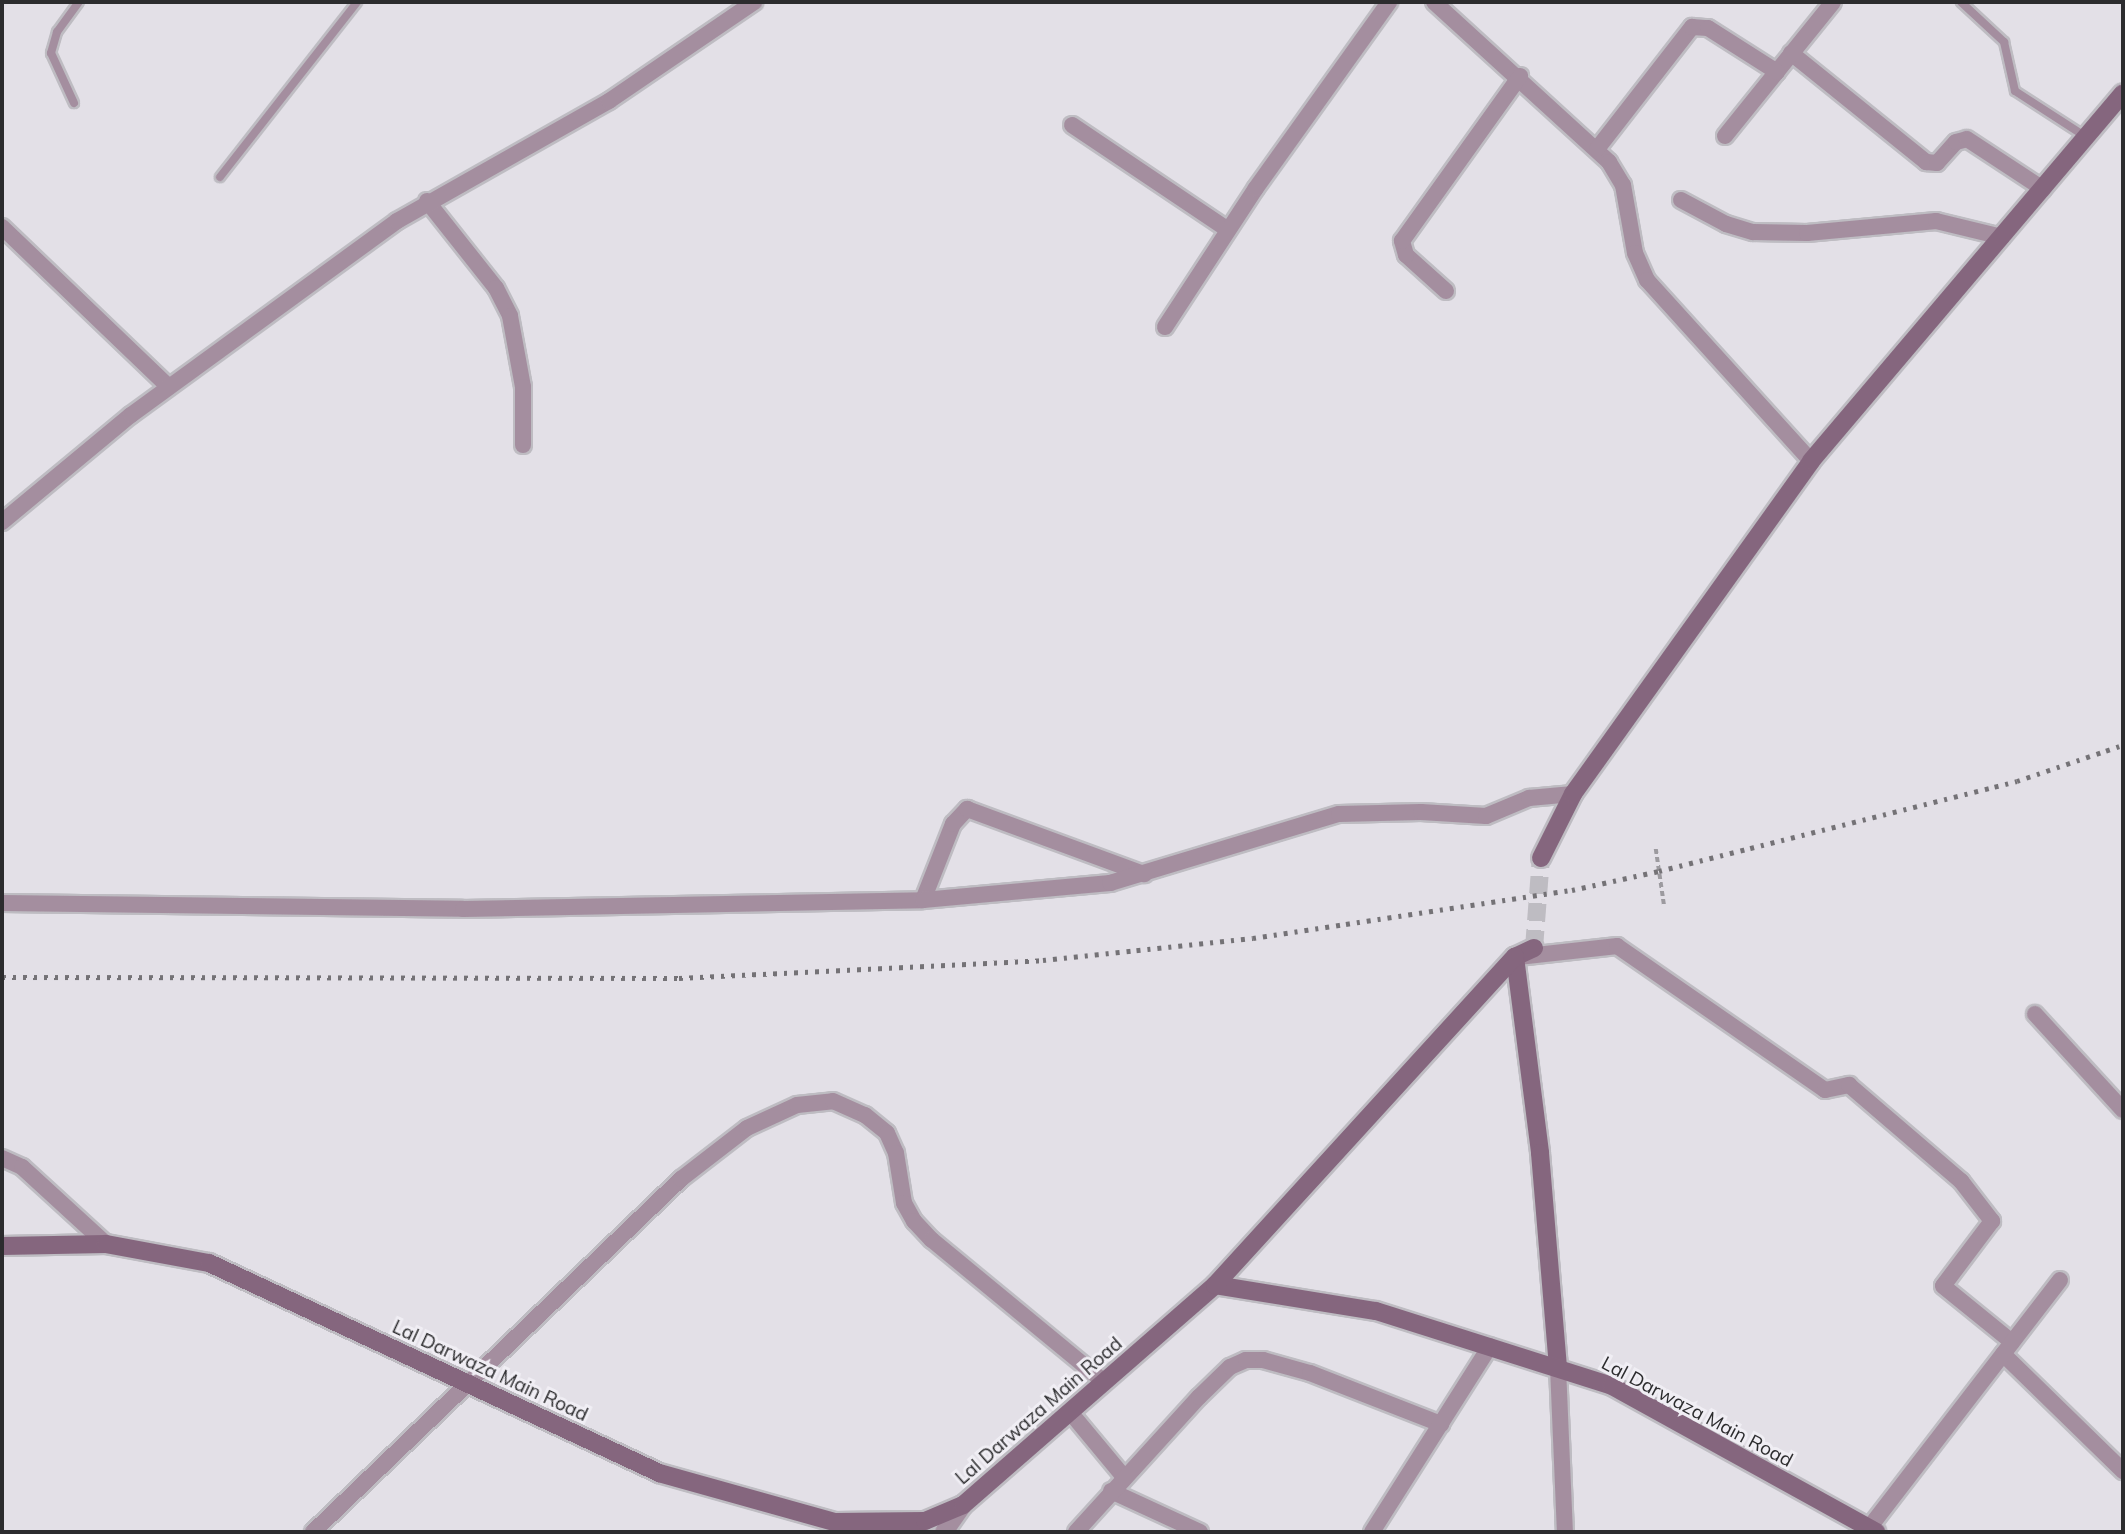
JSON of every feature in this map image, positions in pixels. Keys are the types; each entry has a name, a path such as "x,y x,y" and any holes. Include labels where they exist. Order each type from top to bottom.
{"main road":[{"path":"1541,858 1573,794 1811,461 2123,93"},
{"path":"1214,1285 1515,957 1534,948"},
{"path":"1515,957 1540,1153 1558,1367"},
{"name":"Lal Darwaza Main Road","path":"2,1246 106,1244 209,1263 659,1473 804,1517 897,1523 925,1521 963,1506 1214,1285 1376,1311 1612,1386 1873,1530"}],"street":[{"path":"2,522 169,387 428,201 609,101 754,2"},
{"path":"1165,327 1228,230 1389,2"},
{"path":"1434,2 1520,76 1597,149 1623,185 1635,253 1647,280 1811,461"},
{"path":"1725,136 1833,2"},
{"path":"1597,149 1692,27 1708,28 1777,72"},
{"path":"1791,53 1926,162 1937,163 1956,142 1967,139 2043,189"},
{"path":"1446,291 1406,255 1402,241 1520,76"},
{"path":"1072,125 1228,230"},
{"path":"1681,200 1726,224 1753,232 1807,233 1936,221 2002,237"},
{"path":"428,201 496,288 510,316 523,387 523,445"},
{"path":"2,227 169,387"},
{"path":"2,903 463,909 923,900 1110,883 1339,814 1421,812 1486,816 1529,798 1573,794"},
{"path":"923,900 953,824 967,809 1144,874"},
{"path":"1515,957 1617,946 1825,1090 1849,1085 1961,1181 1992,1221 1943,1286 2007,1348 2123,1471"},
{"path":"2035,1014 2123,1110"},
{"path":"313,1532 471,1385 716,1149 797,1105 833,1101 865,1115 887,1133 896,1153 904,1203 932,1240 1104,1382"},
{"path":"2,1158 22,1167 106,1244"},
{"path":"1873,1530 2060,1280"},
{"path":"1372,1532 1490,1346"},
{"path":"1076,1532 1124,1477 1230,1367 1246,1360 1310,1373 1441,1424"},
{"path":"1558,1367 1564,1532"},
{"path":"1070,1412 1124,1477"},
{"path":"1111,1491 1200,1532"},
{"path":"944,1532 963,1506"}],"lane":[{"path":"74,103 51,53 57,32 79,2"},
{"path":"220,177 357,2"},
{"path":"1961,2 2004,42 2015,91 2087,137"}],"path":[{"path":"1656,849 1664,904"}],"tunnel":[{"path":"1534,948 1541,858"}],"railway":[{"path":"2,977 679,978 1043,960 1253,938 1572,890 1659,871 2017,781 2123,745"}]}
